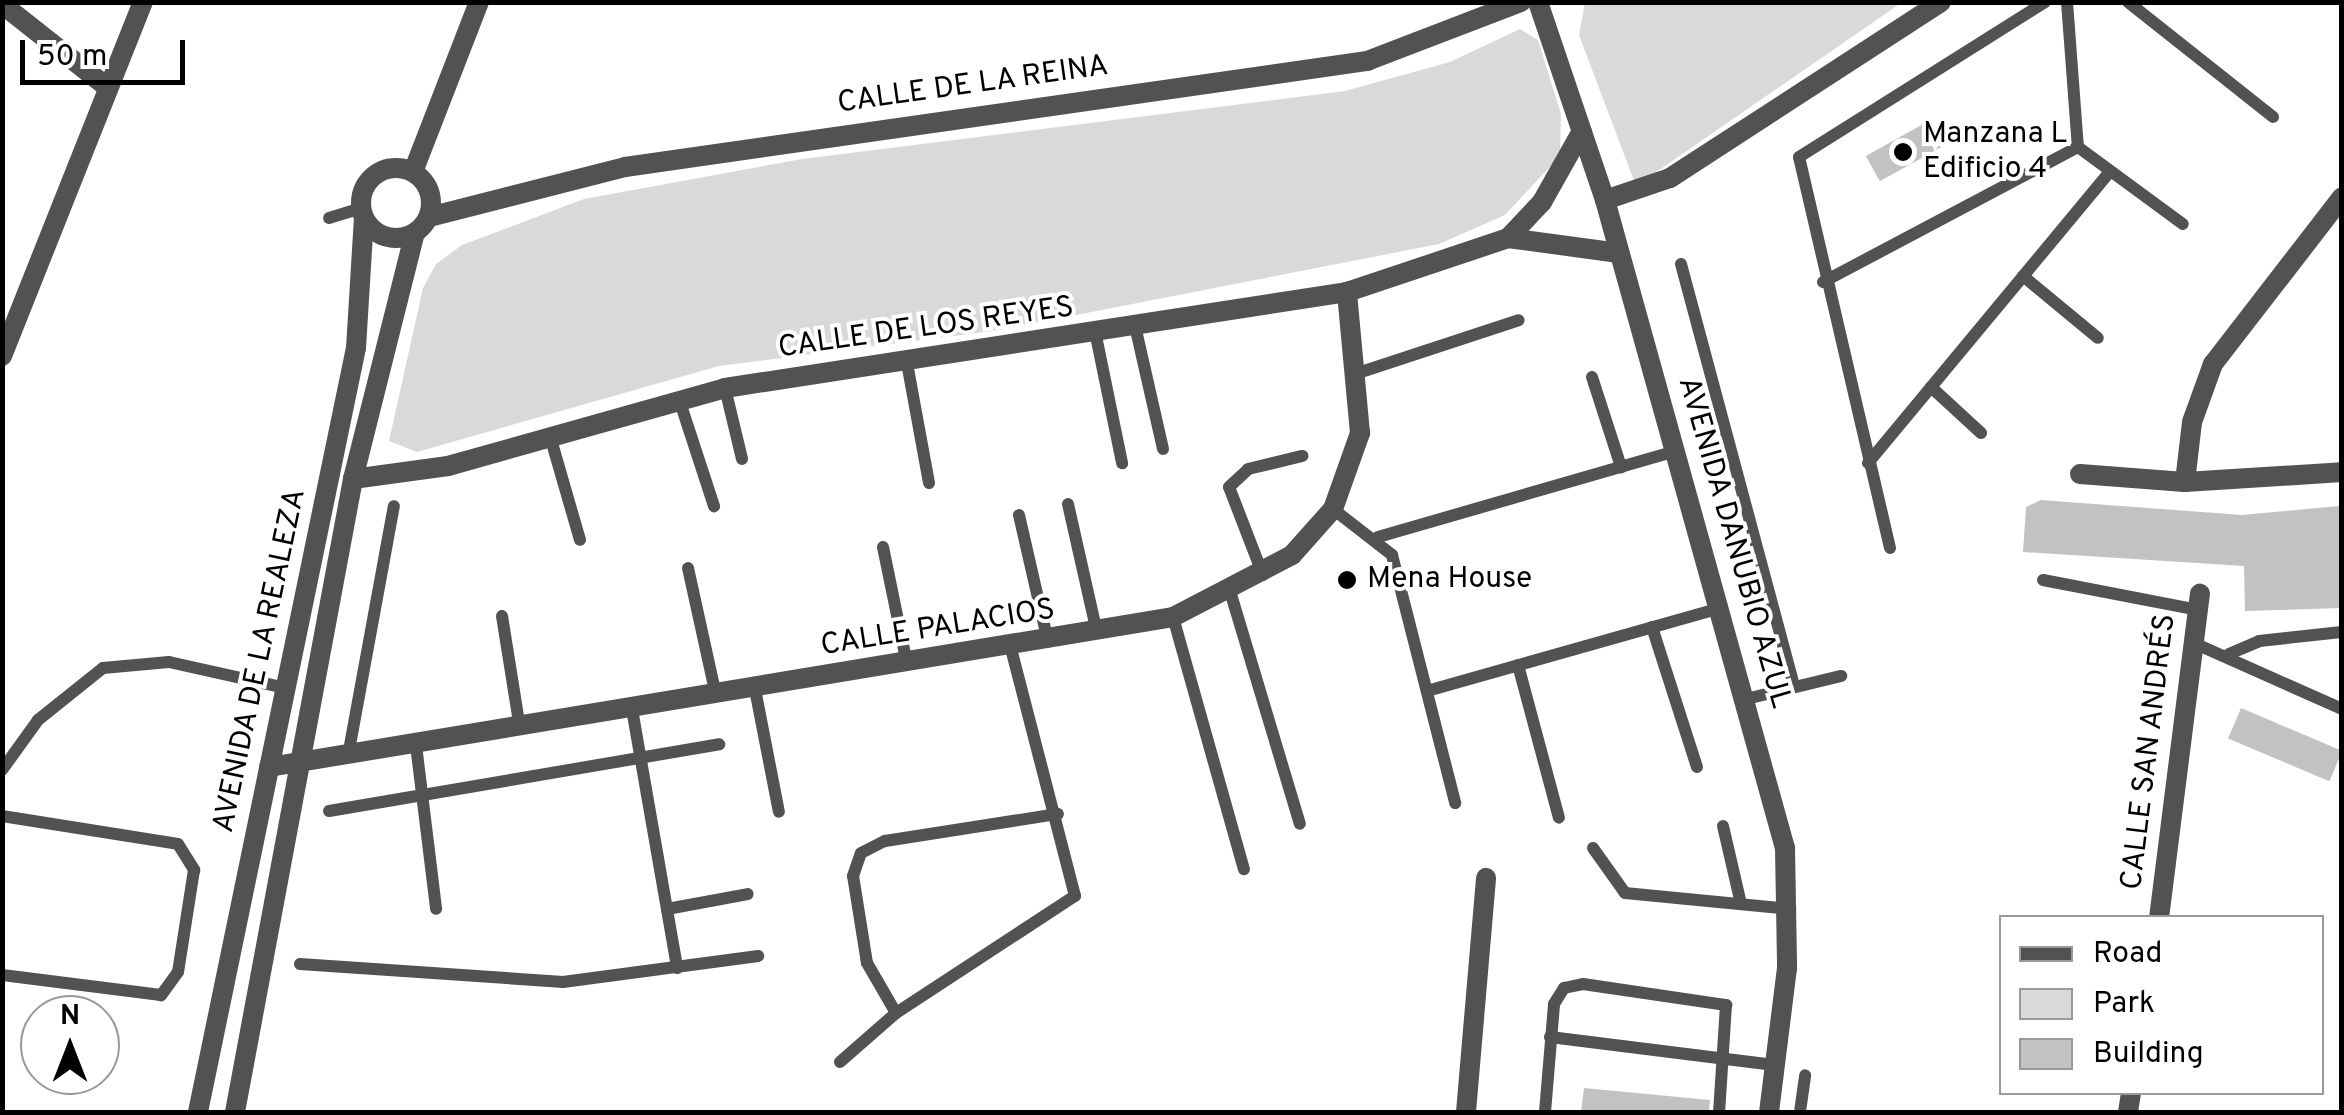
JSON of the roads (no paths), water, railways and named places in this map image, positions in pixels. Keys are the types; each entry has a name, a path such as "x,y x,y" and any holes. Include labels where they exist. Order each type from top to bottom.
{"street":[{"path":"2,356 143,2"},
{"path":"413,172 479,2"},
{"name":"CALLE DE LA REINA","path":"422,225 662,160 1367,61 1521,2"},
{"name":"AVENIDA DANUBIO AZUL","path":"1538,2 1605,200 1785,848 1790,909 1769,1112"},
{"path":"1605,200 1670,178 1941,2"},
{"path":"2,4 107,87"},
{"name":"CALLE DE LOS REYES","path":"1508,238 1542,202 1582,131"},
{"path":"413,172 431,196 422,225 381,235 363,213 376,174 413,172"},
{"path":"2185,482 2192,422 2213,364 2342,197"},
{"name":"AVENIDA DE LA REALEZA","path":"198,1112 356,348 363,213"},
{"name":"AVENIDA DE LA REALEZA","path":"236,1112 353,480 422,225"},
{"name":"CALLE DE LOS REYES","path":"353,480 550,436 725,388 1136,330 1347,292 1508,238 1619,253"},
{"name":"CALLE PALACIOS","path":"268,767 1048,642 1172,616 1230,591 1262,575 1333,509 1360,433 1358,373 1347,292"},
{"path":"2080,474 2185,482 2342,472"},
{"name":"CALLE SAN ANDRÉS","path":"2159,915 2199,602"},
{"path":"1466,1112 1486,878"}],"lane":[{"path":"1890,548 1797,181 1804,149 2045,2"},
{"path":"2067,2 2078,147 2184,224"},
{"path":"2128,2 2274,117"},
{"path":"1822,282 2078,147"},
{"path":"1868,463 2110,171"},
{"path":"329,218 363,213"},
{"path":"1681,264 1794,687"},
{"path":"2023,276 2098,338"},
{"path":"1358,373 1519,320"},
{"path":"1136,330 1162,449"},
{"path":"1096,336 1122,463"},
{"path":"908,363 929,484"},
{"path":"1592,377 1622,468"},
{"path":"1931,387 1981,433"},
{"path":"725,388 742,459"},
{"path":"679,399 714,506"},
{"path":"550,436 580,540"},
{"path":"1378,537 1676,451"},
{"path":"1262,575 1229,488 1248,469 1302,456"},
{"path":"1068,504 1097,633"},
{"path":"348,756 394,506"},
{"path":"1333,509 1378,537 1392,554 1455,804"},
{"path":"1019,515 1048,642"},
{"path":"883,547 908,664"},
{"path":"688,568 716,695"},
{"path":"2043,580 2199,602"},
{"path":"1230,591 1300,824"},
{"path":"1426,690 1720,608"},
{"path":"502,616 520,728"},
{"path":"1172,616 1244,869"},
{"path":"1652,628 1697,768"},
{"path":"2229,654 2259,641 2342,632"},
{"path":"2196,644 2229,654 2342,709"},
{"path":"840,1062 896,1014 1070,905 1076,885 1011,648"},
{"path":"2,770 38,720 104,668 169,662 285,688"},
{"path":"1518,665 1559,818"},
{"path":"1746,699 1840,676"},
{"path":"755,690 780,812"},
{"path":"632,710 677,968"},
{"path":"329,812 719,744"},
{"path":"416,745 436,909"},
{"path":"896,1014 867,963 853,876 861,853 885,841 1058,814"},
{"path":"2,816 178,844 194,870 178,972 160,994 2,975"},
{"path":"1722,826 1740,904"},
{"path":"1593,848 1624,893 1790,909"},
{"path":"667,908 748,894"},
{"path":"300,964 484,982 677,968 758,956"},
{"path":"1544,1112 1558,994 1572,985 1712,998 1731,1018 1719,1112"},
{"path":"1550,1037 1776,1064"},
{"path":"1800,1112 1805,1076"}],"place":[{"name":"Manzana L Edificio 4","path":"1903,152"},
{"name":"Mena House","path":"1347,580"}]}
